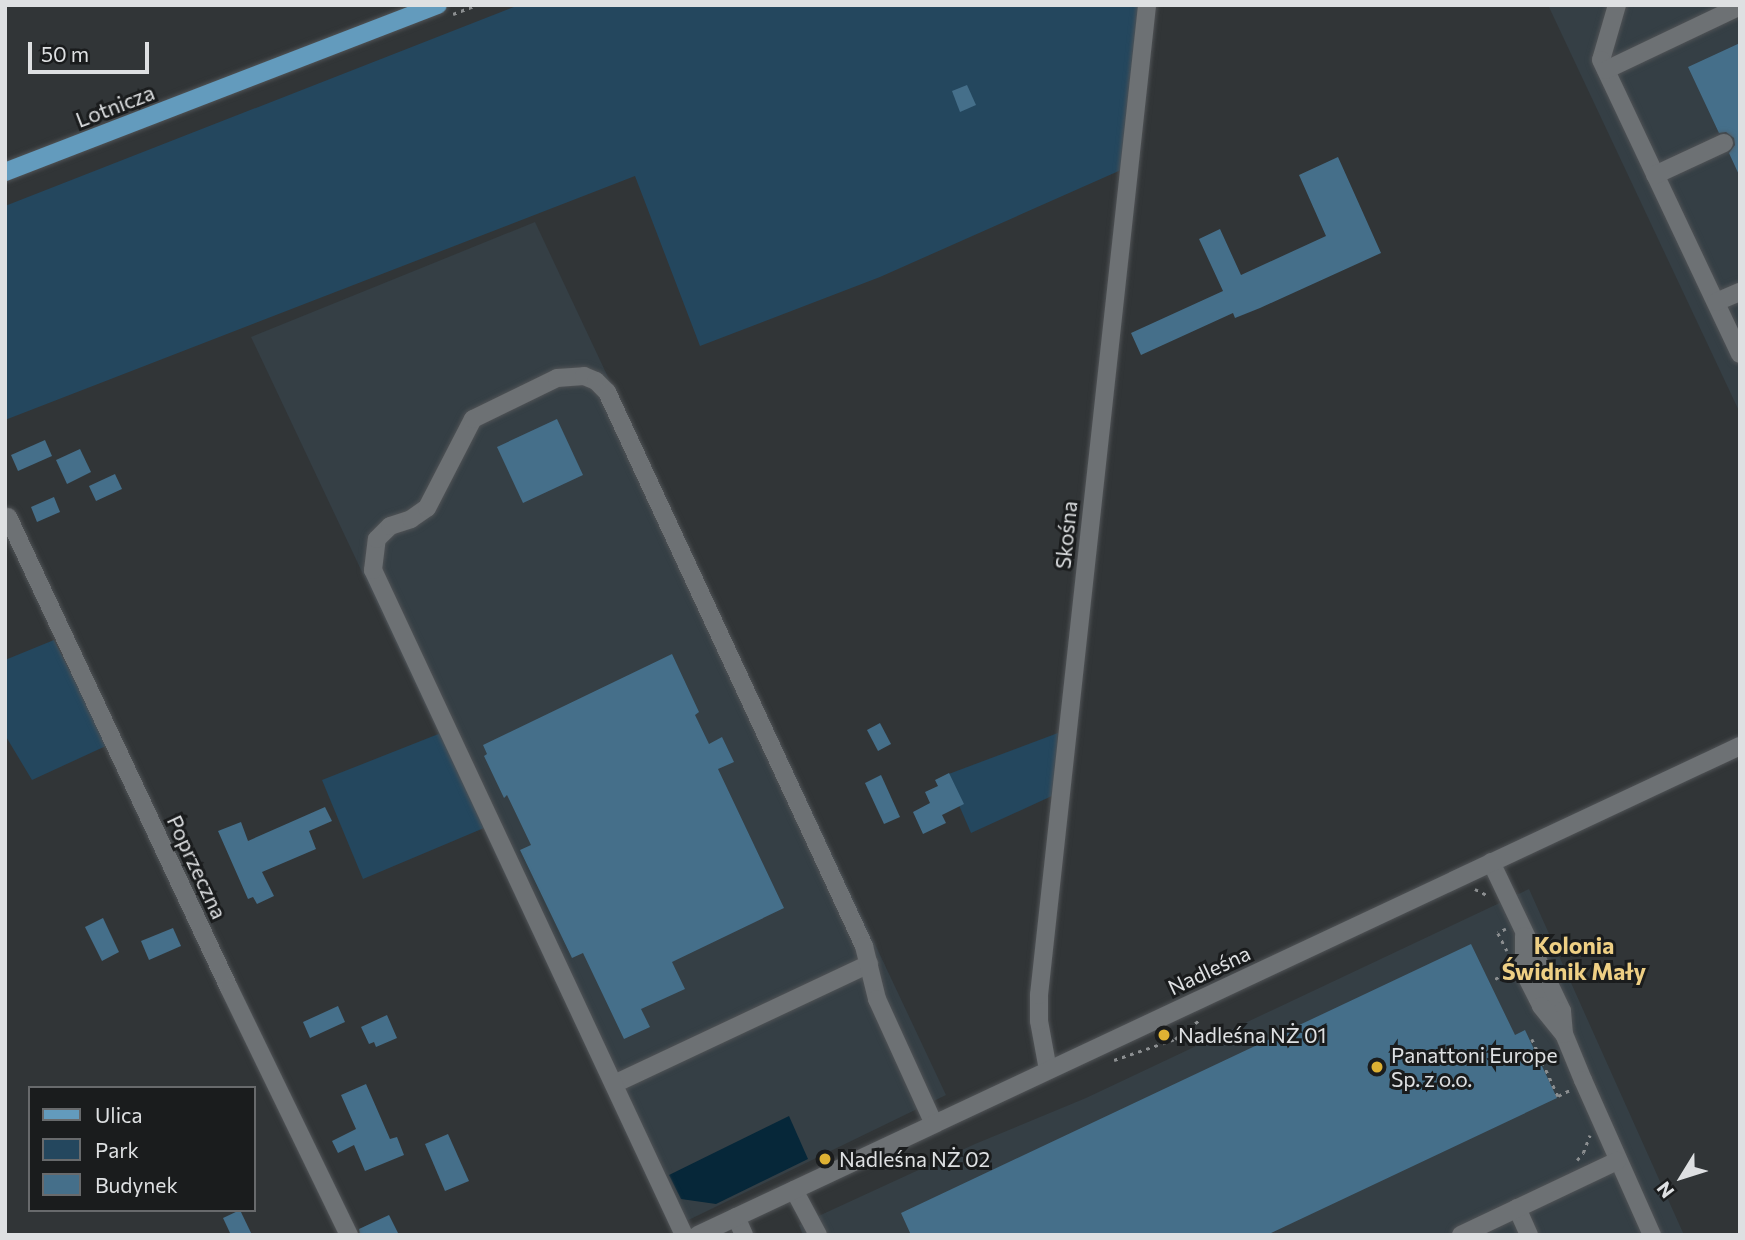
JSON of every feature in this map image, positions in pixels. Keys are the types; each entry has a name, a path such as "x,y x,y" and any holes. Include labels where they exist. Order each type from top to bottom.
{"main road":[{"name":"Lotnicza","path":"5,172 438,5"}],"street":[{"name":"Skośna","path":"1048,1070 1039,1021 1039,995 1147,5"},
{"path":"1617,5 1601,60 1740,354"},
{"path":"1606,69 1740,6"},
{"path":"1655,175 1724,143"},
{"path":"1716,302 1740,292"},
{"path":"684,1235 373,570 377,539 390,526 411,519 427,508 472,419 557,378 584,376 607,392 842,896 864,946 877,999 934,1124"},
{"name":"Poprzeczna","path":"8,517 229,988 349,1235"},
{"name":"Nadleśna","path":"698,1235 1740,746"},
{"path":"1491,862 1562,1011 1564,1034 1617,1161 1652,1235"},
{"path":"614,1084 869,964"},
{"path":"1461,1235 1617,1161"},
{"path":"794,1190 818,1235"},
{"path":"1517,1208 1529,1235"},
{"path":"736,1217 744,1235"}],"path":[{"path":"1495,979 1516,969"},
{"path":"1532,1039 1558,1096 1573,1089"}],"shaded area":[{"path":"1548,5 1740,5 1740,413"},
{"path":"535,222 946,1095 672,1228 251,337"},
{"path":"1529,889 1684,1235 803,1235 799,1225 975,1144 1086,1098"},
{"path":"789,1116 808,1159 716,1204 681,1199 669,1175"}],"green space":[{"path":"519,5 1141,5 1121,170 880,277 700,346 635,176 5,420 5,206"},
{"path":"54,640 108,745 32,780 5,735 5,660"},
{"path":"441,733 484,828 363,879 322,780"},
{"path":"1058,733 1054,795 971,833 946,775"}],"building":[{"path":"1740,43 1740,177 1729,153 1735,145 1734,138 1726,132 1719,133 1688,67"},
{"path":"967,85 976,105 960,112 952,91"},
{"path":"1338,157 1381,253 1260,308 1235,318 1233,313 1141,355 1131,333 1223,291 1199,239 1220,229 1241,275 1326,236 1299,175"},
{"path":"557,419 583,475 523,503 497,447"},
{"path":"45,440 52,456 18,471 11,455"},
{"path":"80,449 91,472 67,484 56,460"},
{"path":"115,474 122,489 96,501 89,486"},
{"path":"54,497 60,512 37,522 31,507"},
{"path":"672,654 699,712 695,715 709,744 722,737 734,762 718,769 784,908 672,962 685,989 641,1009 650,1027 624,1039 583,953 572,958 520,850 531,845 507,795 504,798 484,756 487,754 483,745"},
{"path":"880,723 891,744 878,751 867,730"},
{"path":"949,773 964,804 942,815 946,823 923,834 913,812 930,803 925,792 938,786 935,780"},
{"path":"881,775 900,817 884,824 865,783"},
{"path":"325,807 332,821 309,831 316,849 262,872 274,896 257,904 253,897 248,899 218,831 241,822 248,841"},
{"path":"103,918 119,952 102,961 85,927"},
{"path":"173,928 181,946 149,960 141,941"},
{"name":"Panattoni Europe Sp. z o.o.","path":"1471,944 1515,1035 1525,1030 1557,1098 1267,1235 911,1235 901,1213"},
{"path":"338,1006 345,1022 310,1038 303,1022"},
{"path":"387,1015 397,1038 376,1047 374,1042 369,1044 361,1027"},
{"path":"366,1084 390,1139 397,1137 404,1155 365,1171 354,1145 338,1153 332,1141 356,1129 341,1095"},
{"path":"448,1134 469,1181 445,1191 425,1144"},
{"path":"241,1212 252,1235 231,1235 223,1218"},
{"path":"389,1215 399,1235 360,1235 359,1229"}],"place":[{"name":"Nadleśna NŻ 01","path":"1164,1035"},
{"name":"Panattoni Europe Sp. z o.o.","path":"1377,1067"},
{"name":"Nadleśna NŻ 02","path":"825,1159"}],"district":[{"name":"Kolonia Świdnik Mały","path":"1574,958"}]}
